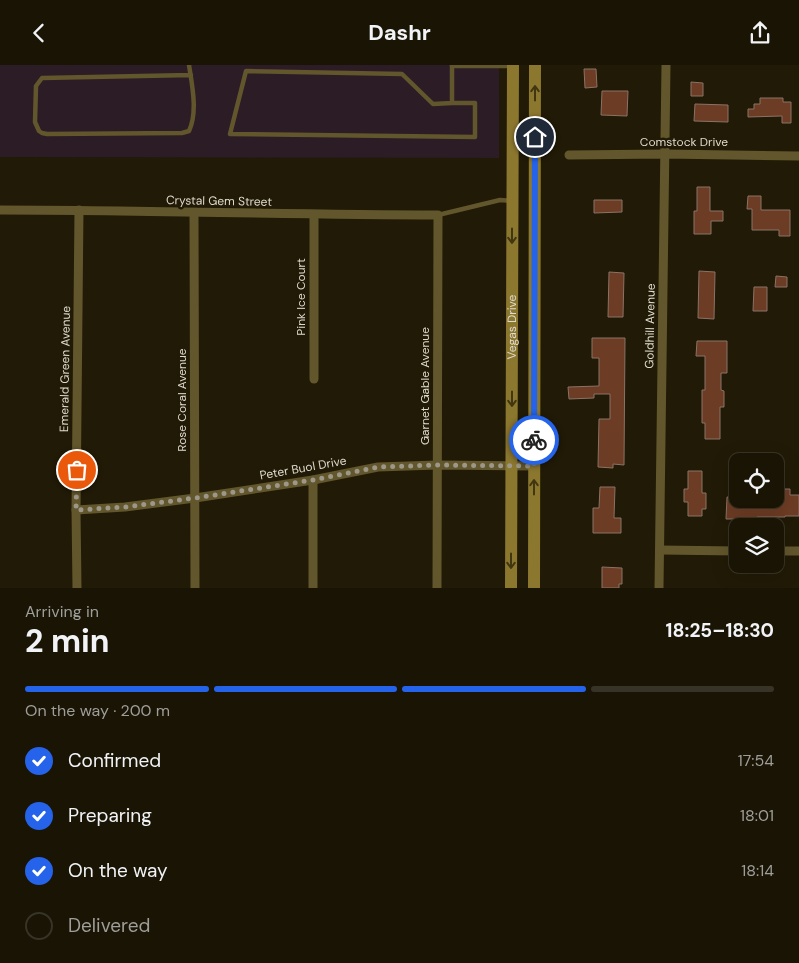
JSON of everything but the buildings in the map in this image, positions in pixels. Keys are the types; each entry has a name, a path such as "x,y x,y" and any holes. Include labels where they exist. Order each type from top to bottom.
{"main road":[{"path":"513,65 535,65"},
{"name":"Vegas Drive","path":"511,588 513,65"},
{"name":"Vegas Drive","path":"534,588 535,65"}],"street":[{"name":"Goldhill Avenue","path":"659,588 666,65"},
{"name":"Comstock Drive","path":"569,155 799,156"},
{"name":"Crystal Gem Street","path":"0,210 438,215"},
{"name":"Emerald Green Avenue","path":"77,588 79,210"},
{"name":"Rose Coral Avenue","path":"194,213 195,588"},
{"name":"Pink Ice Court","path":"314,215 314,379"},
{"name":"Garnet Gable Avenue","path":"436,588 438,215"},
{"name":"Peter Buol Drive","path":"76,510 125,507 195,498 313,480 378,467 437,465 534,466"},
{"path":"313,480 313,588"},
{"path":"660,550 729,551"},
{"path":"784,551 799,551"}],"lane":[{"path":"190,65 193,103 192,124 189,131 182,133 42,133 35,122 36,86 42,78 190,75"},
{"path":"452,103 452,65 513,65"},
{"path":"246,71 402,74 433,104 452,103 475,103 475,137 230,134 246,71"},
{"path":"438,215 500,200 512,201"}],"shaded area":[{"path":"0,65 499,65 499,158 0,157"}],"way so far":[{"path":"77,470 76,510 125,507 313,480 378,467 437,465 534,466 534,440"}],"route":[{"path":"534,440 535,137"}]}
